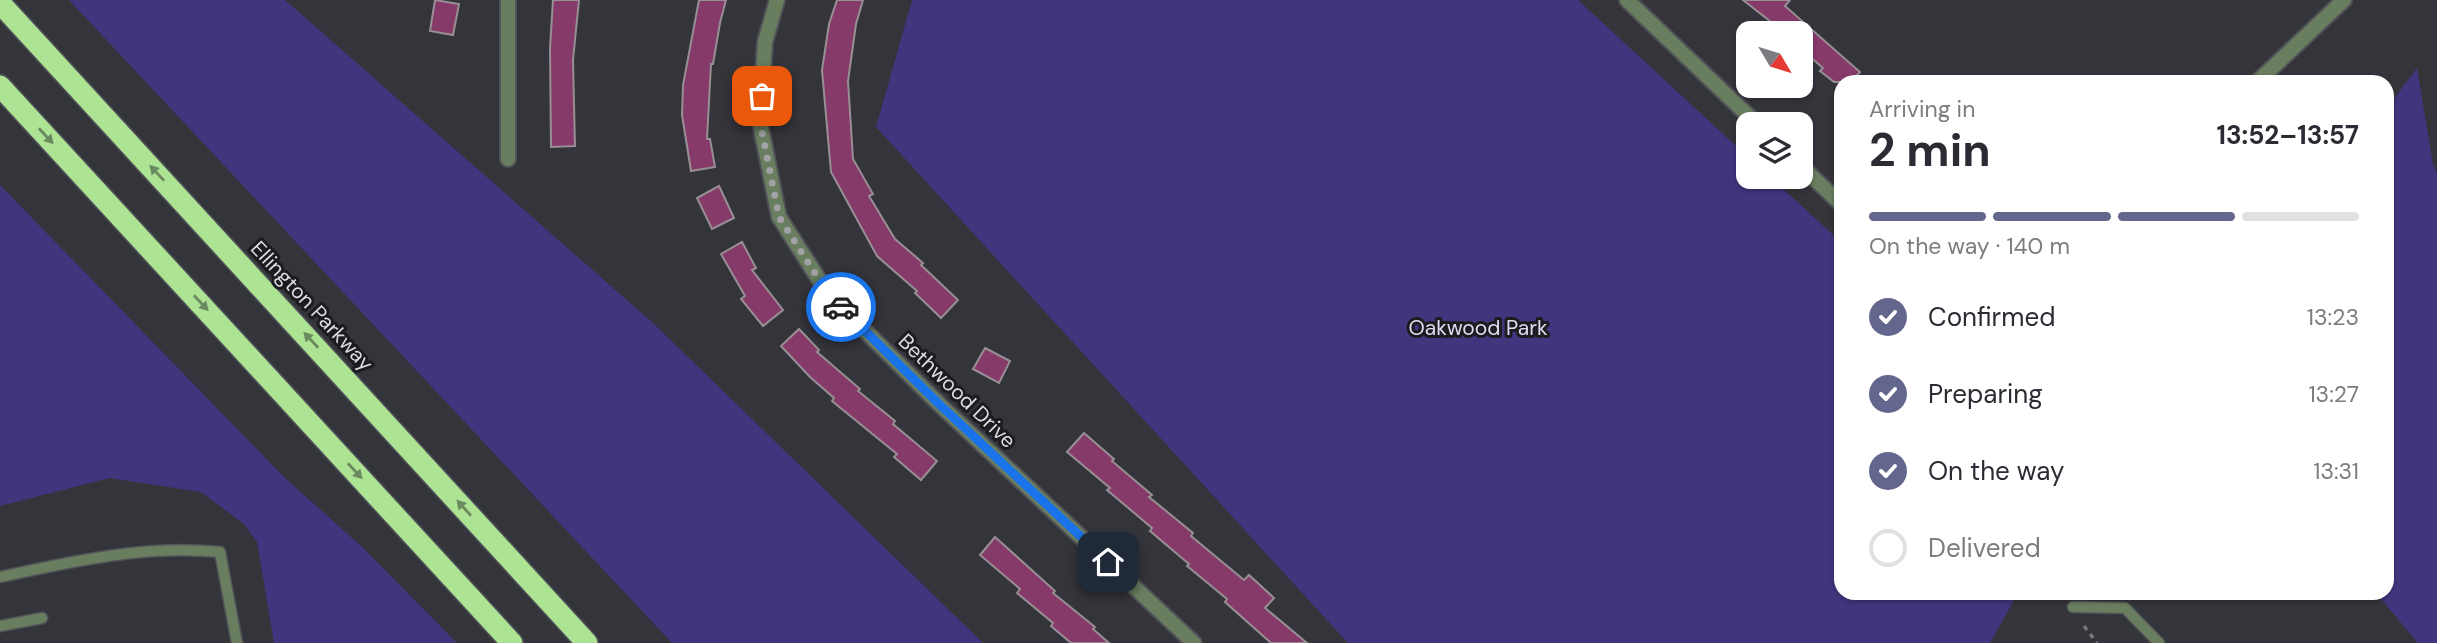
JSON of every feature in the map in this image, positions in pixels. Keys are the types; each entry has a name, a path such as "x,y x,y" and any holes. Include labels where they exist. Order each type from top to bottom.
{"highway":[{"name":"Ellington Parkway","path":"0,3 587,643"},
{"path":"0,86 512,643"},
{"path":"510,559 594,643"}],"street":[{"path":"508,0 508,159"},
{"name":"Bethwood Drive","path":"778,0 765,42 760,122 779,217 829,295 939,404 1194,643"},
{"path":"1627,0 1744,112"},
{"path":"2264,75 2344,0"},
{"path":"1813,177 1834,197"}],"lane":[{"path":"0,577 101,556 183,549 220,552 237,643"},
{"path":"2073,607 2125,608 2159,643"},
{"path":"0,626 42,618"}],"path":[{"path":"2084,626 2097,643"}],"green space":[{"path":"69,0 285,0 653,323 983,643 672,643"},
{"name":"Oakwood Park","path":"912,0 1578,0 1736,146 1736,189 1783,189 1834,236 1834,600 2014,600 1990,643 1348,643 876,127"},
{"path":"2417,68 2433,164 2437,173 2437,643 2418,643 2382,600 2394,600 2394,99"},
{"path":"0,185 285,478 362,547 457,643 274,643 257,542 244,524 201,492 110,478 0,506"}],"building":[{"path":"435,0 459,4 453,35 430,31"},
{"path":"553,0 579,0 573,60 575,146 551,147 550,48"},
{"path":"699,0 726,0 711,64 707,139 710,139 715,167 691,171 682,115 683,85"},
{"path":"837,0 863,0 856,24 848,81 853,159 873,194 869,196 895,239 923,263 921,265 958,300 941,318 915,293 917,291 877,256 831,172 822,70 829,24"},
{"path":"1743,0 1790,0 1785,6 1802,21 1770,21"},
{"path":"1813,31 1860,72 1857,75 1834,75 1834,82 1820,71 1823,68 1813,59"},
{"path":"719,186 734,218 712,229 697,198"},
{"path":"742,242 756,268 752,270 783,310 763,326 741,299 745,296 721,254"},
{"path":"799,329 819,350 817,352 895,421 893,424 937,461 921,480 894,457 897,454 832,401 834,398 781,346"},
{"path":"985,348 1010,361 999,383 973,369"},
{"path":"1084,433 1152,495 1149,497 1193,533 1191,536 1244,580 1249,575 1274,598 1265,608 1307,643 1271,643 1225,602 1227,599 1187,566 1189,564 1150,531 1152,528 1107,490 1110,488 1067,452"},
{"path":"995,537 1055,591 1053,593 1095,627 1093,629 1109,643 1071,643 1051,626 1053,623 1017,593 1020,589 980,555"}],"way so far":[{"path":"762,96 760,122 779,217 829,295 841,307"}],"route":[{"path":"841,307 939,404 1108,562"}]}
